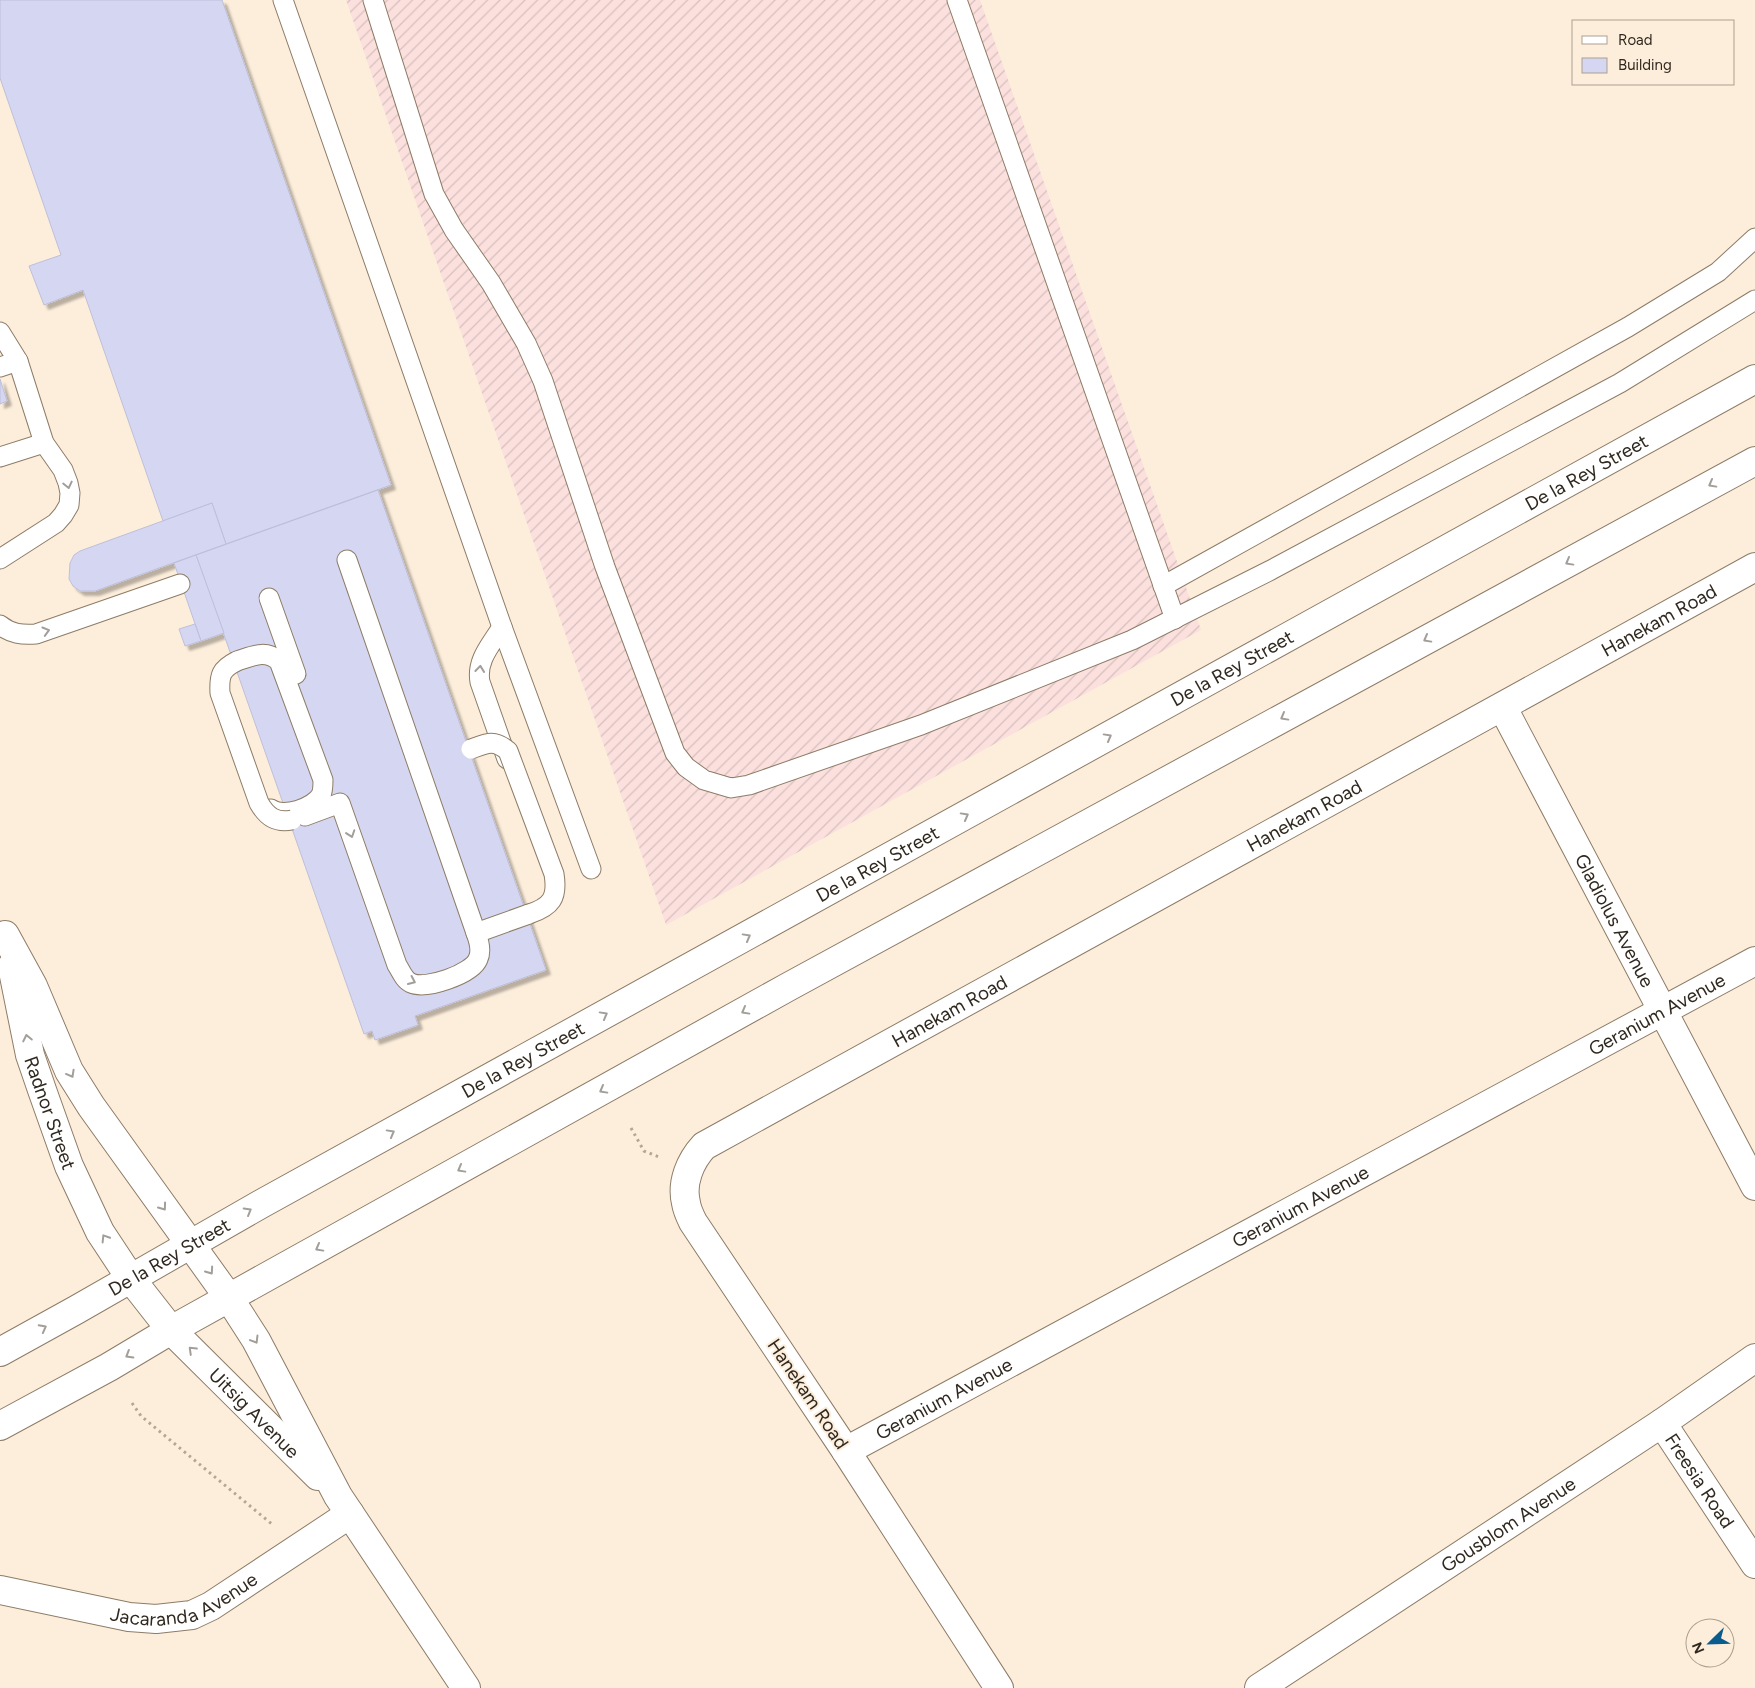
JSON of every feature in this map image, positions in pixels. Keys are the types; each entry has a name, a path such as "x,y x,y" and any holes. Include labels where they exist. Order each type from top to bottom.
{"street":[{"name":"De la Rey Street","path":"0,1352 191,1244 1755,379"},
{"path":"0,1426 797,982 1755,460"},
{"name":"Hanekam Road","path":"999,1688 846,1451 693,1222 684,1194 694,1156 704,1146 1755,568"},
{"name":"Gladiolus Avenue","path":"1502,708 1755,1186"},
{"name":"Radnor Street","path":"3,927 33,986 70,1071 91,1106 229,1298"},
{"name":"Radnor Street","path":"3,927 30,1055 69,1166 100,1232 131,1279 171,1330"},
{"name":"Geranium Avenue","path":"846,1451 1755,961"},
{"name":"Uitsig Avenue","path":"229,1298 256,1340 344,1505 466,1688"},
{"name":"Uitsig Avenue","path":"171,1330 344,1505"},
{"name":"Gousblom Avenue","path":"1259,1688 1662,1423 1755,1358"},
{"name":"Freesia Road","path":"1662,1423 1755,1564"},
{"name":"Jacaranda Avenue","path":"0,1590 129,1616 156,1619 192,1614 211,1606 344,1505"}],"lane":[{"path":"283,0 502,627 590,870"},
{"path":"373,0 434,194 454,230 491,283 526,343 543,381 608,576 675,753 686,767 704,780 731,788 748,785 921,725 1132,640 1271,570 1620,383 1755,300"},
{"path":"957,0 1175,619"},
{"path":"1163,586 1628,328 1718,272 1755,238"},
{"path":"0,332 18,361 44,444 63,470 70,493 69,505 56,523 0,559"},
{"path":"0,367 18,361"},
{"path":"0,457 44,444"},
{"path":"269,598 397,965 404,977 412,984 424,986 469,970 474,967 479,959 481,949 347,560"},
{"path":"0,625 12,632 23,635 36,634 180,584"},
{"path":"476,933 527,910 545,898 550,886 549,876 478,672 480,663 502,627"},
{"path":"291,817 316,802 321,795 322,780 279,661 273,656 264,654 236,658 222,672 219,681 220,692 259,803 264,812 273,820 284,822 291,817 340,803"},
{"path":"471,749 485,743 494,742 500,744 508,751 554,874 556,885 554,897 542,910 527,910"}],"path":[{"path":"630,1128 644,1150 662,1158"},
{"path":"132,1403 141,1416 280,1530"}],"shaded area":[{"path":"346,0 980,0 1201,630 666,925"}],"building":[{"path":"0,0 222,0 391,485 226,544 212,503 163,521 83,290 44,305 29,266 61,255 0,78"},
{"path":"0,379 7,401 0,404"},
{"path":"378,490 546,970 415,1016 418,1025 375,1040 372,1031 364,1034 196,555"},
{"path":"212,503 226,544 95,591 80,591 73,586 69,579 70,563 74,555 80,551"},
{"path":"196,555 224,633 201,641 174,563"},
{"path":"195,624 201,641 185,646 179,629"}]}
